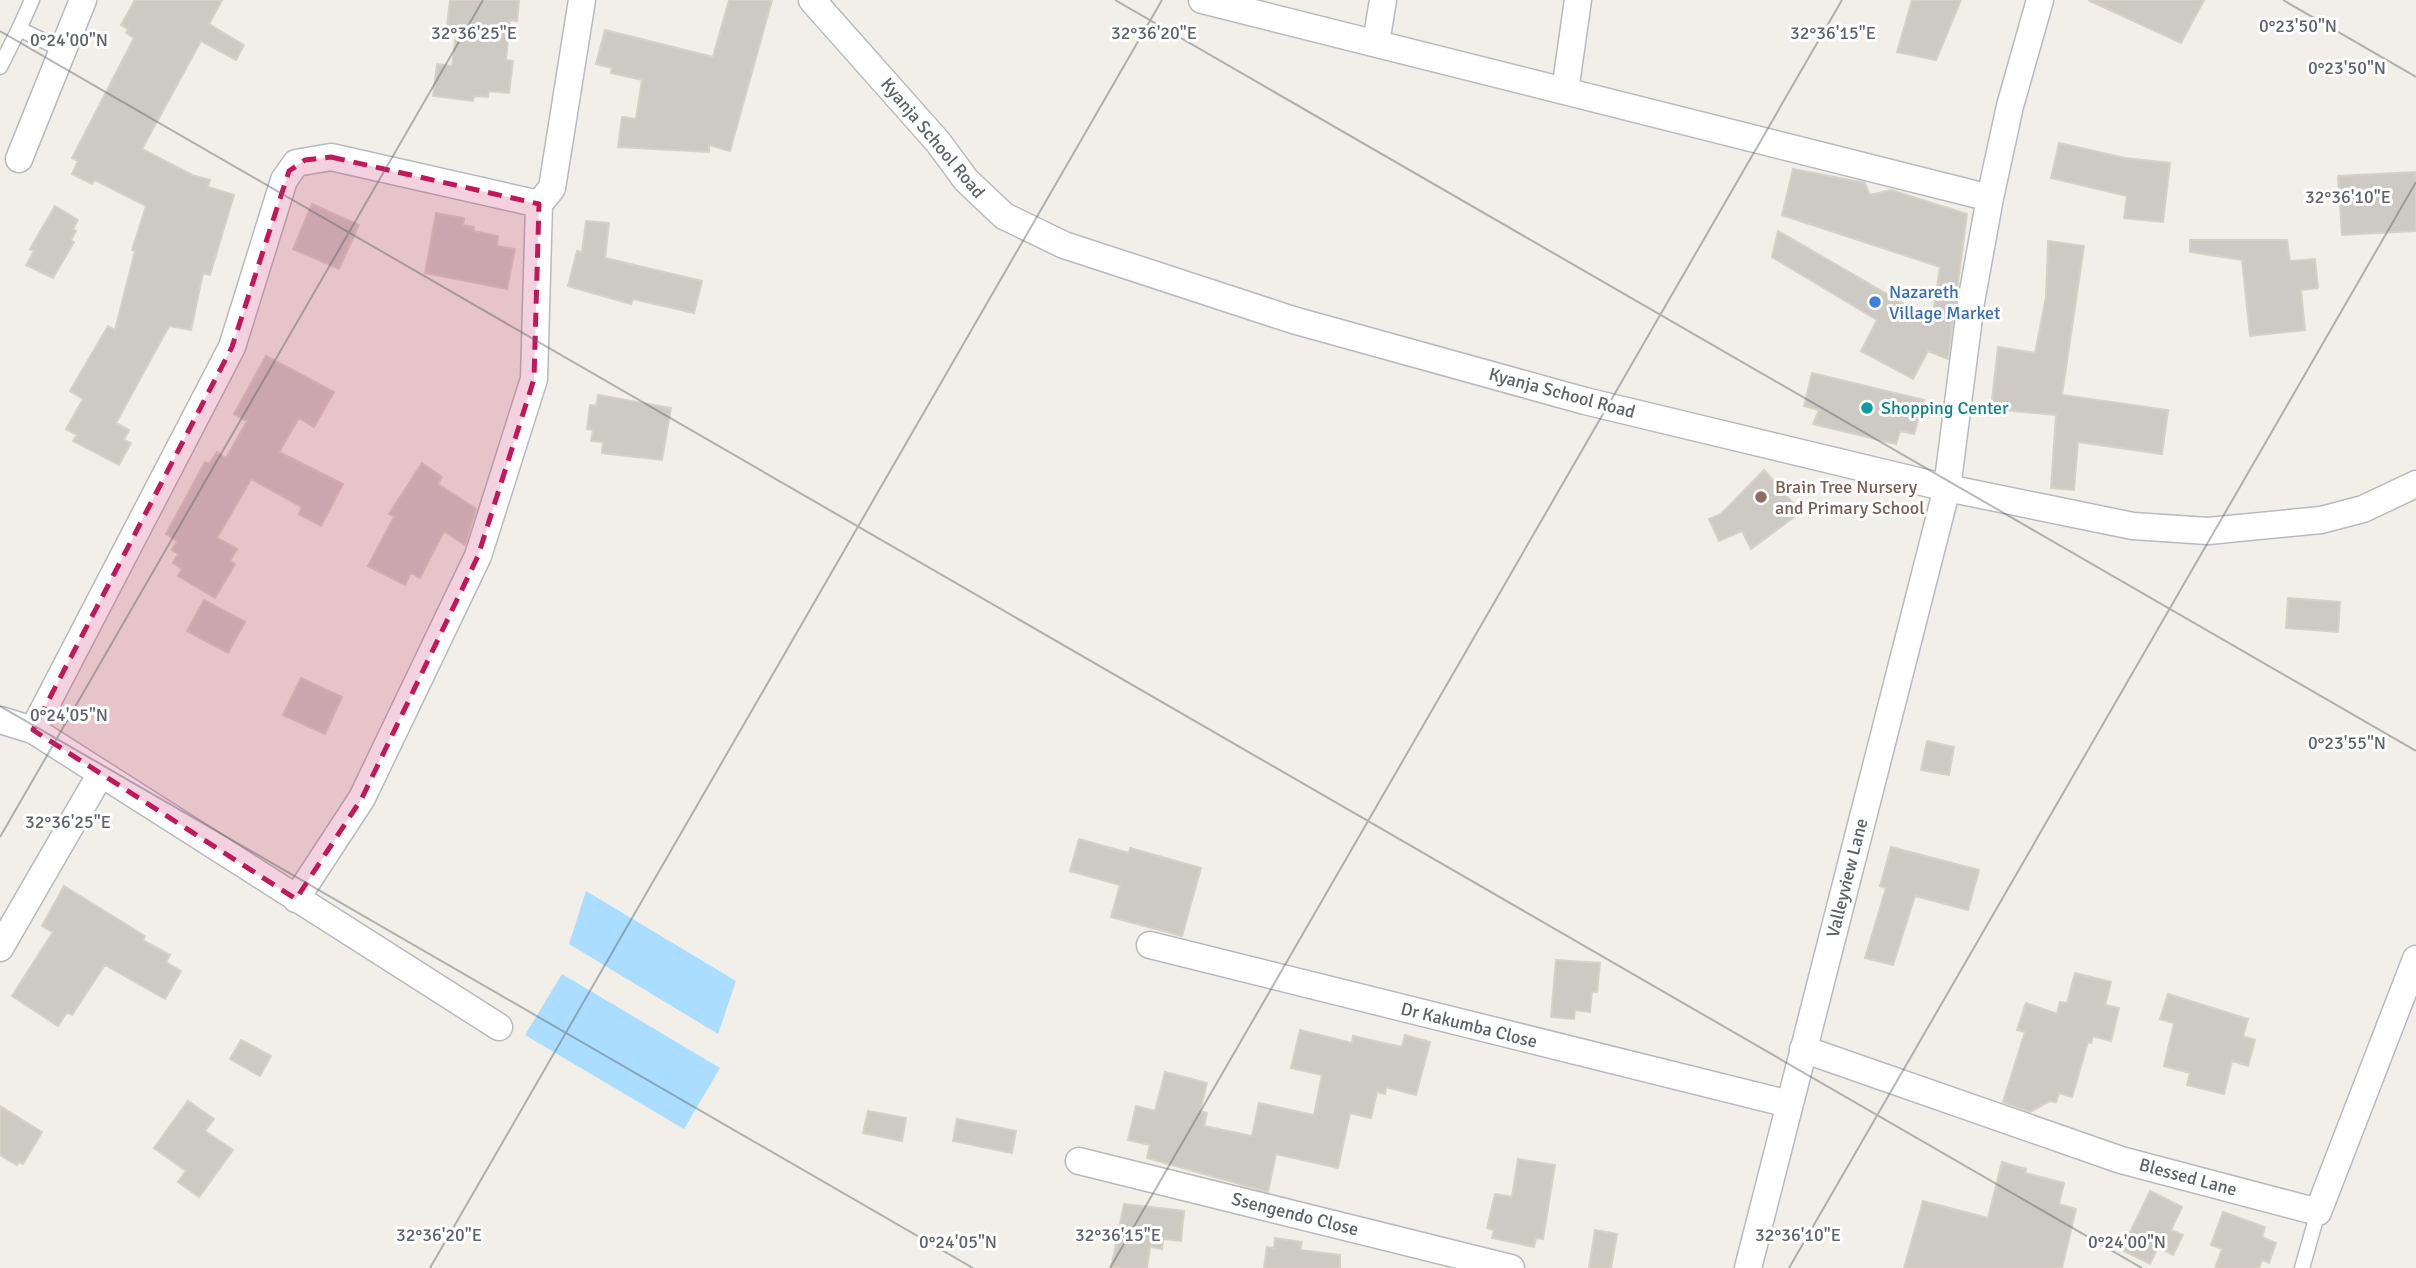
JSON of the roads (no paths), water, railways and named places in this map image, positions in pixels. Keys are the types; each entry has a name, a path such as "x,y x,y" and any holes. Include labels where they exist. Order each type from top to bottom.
{"street":[{"path":"19,159 83,0"},
{"path":"296,899 362,798 478,556 534,379 539,204 552,188 582,0"},
{"name":"Kyanja School Road","path":"812,0 938,142 965,180 989,205 1020,227 1117,264 1293,320 1585,401 1947,488 2133,526 2208,531 2321,520 2363,509 2416,484"},
{"path":"1202,0 1990,198"},
{"path":"1376,43 1383,0"},
{"path":"1565,91 1578,0"},
{"name":"Valleyview Lane","path":"1748,1268 1947,488 1971,302 1990,198 2010,106 2040,0"},
{"path":"33,730 232,347 284,180 296,163 331,158 539,204"},
{"path":"0,720 33,730 499,1027"},
{"path":"0,948 100,775"},
{"name":"Dr Kakumba Close","path":"1150,945 1789,1104"},
{"path":"2318,1212 2416,959"},
{"name":"Blessed Lane","path":"1803,1049 2121,1160 2318,1212"},
{"name":"Ssengendo Close","path":"1079,1161 1511,1268"}],"lane":[{"path":"0,67 32,0"},
{"path":"19,29 63,50"},
{"path":"2302,1268 2318,1212"}],"water":[{"path":"586,891 736,981 718,1034 569,944"},
{"path":"562,974 720,1068 684,1129 525,1035"}],"place":[{"name":"Nazareth Village Market","path":"1875,302"},
{"name":"Shopping Center","path":"1867,408"},
{"name":"Brain Tree Nursery and Primary School","path":"1761,497"}]}
